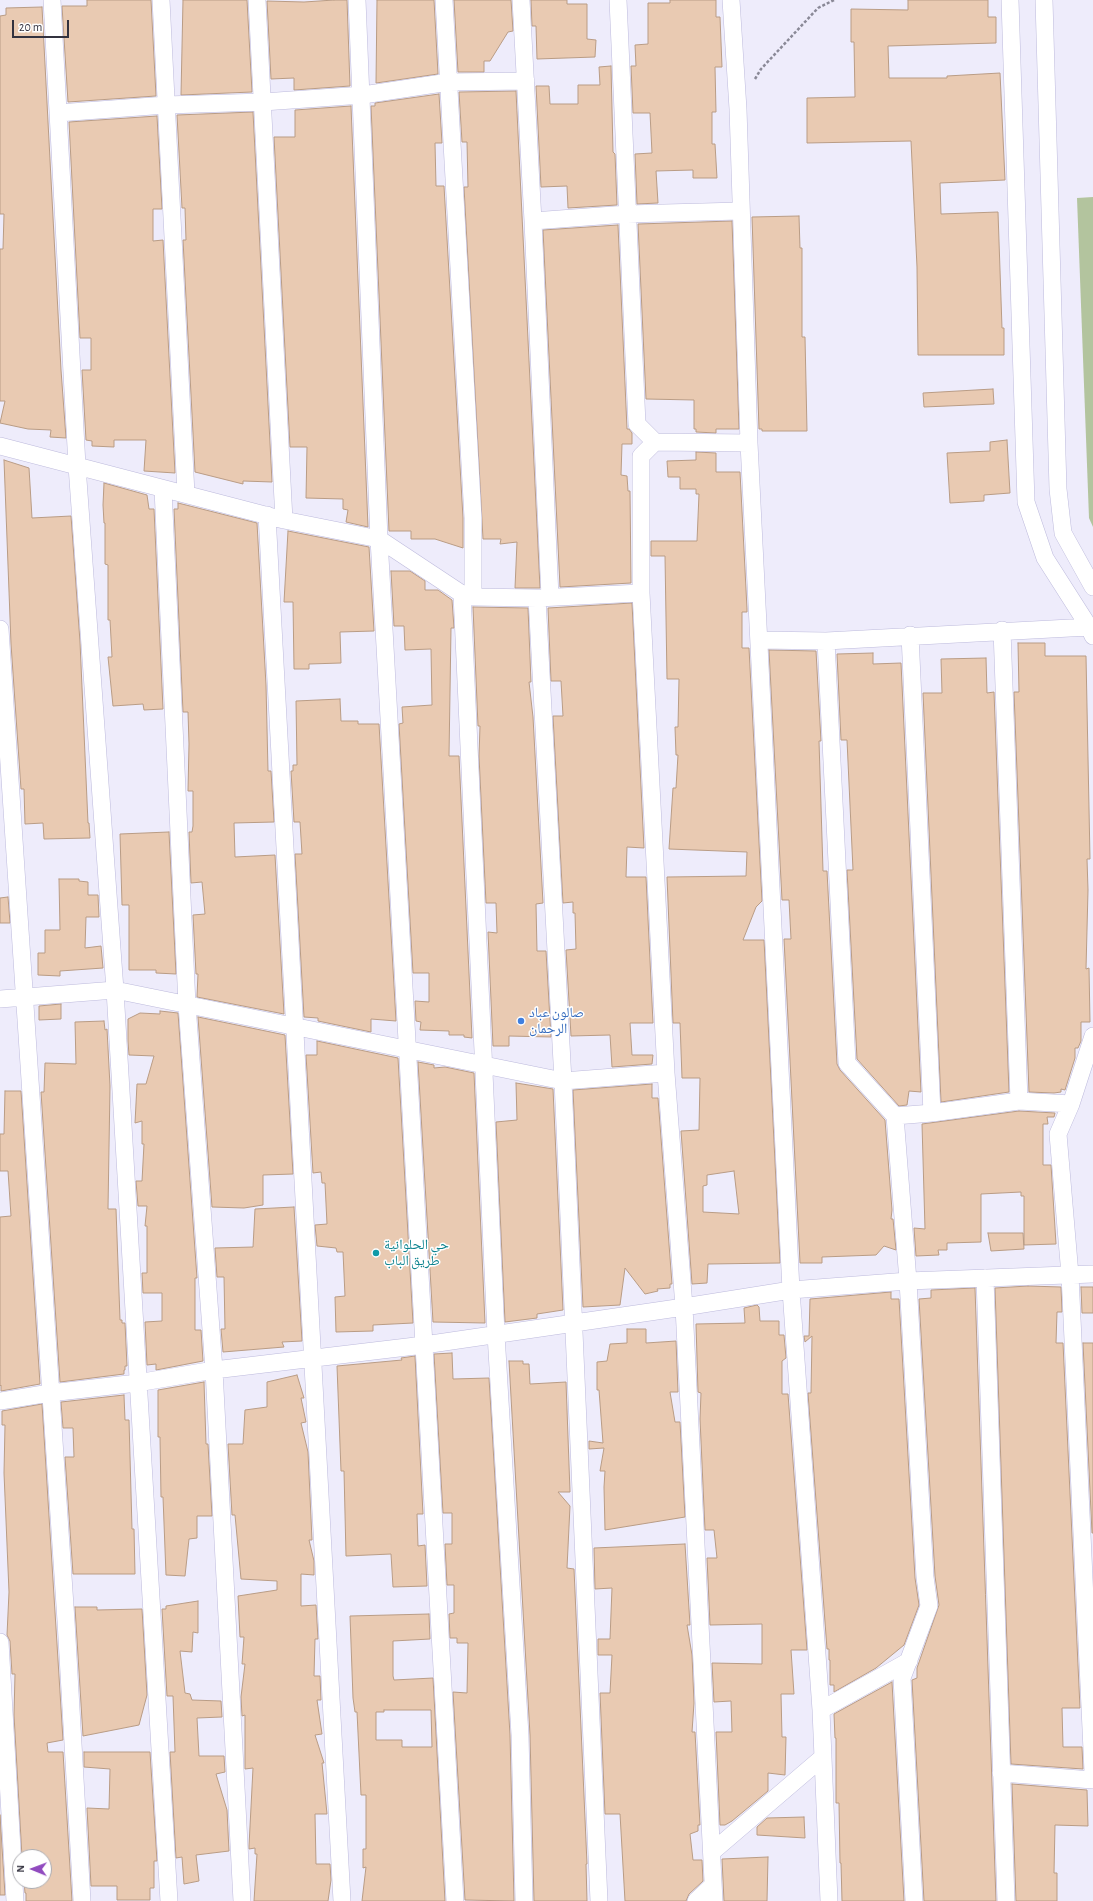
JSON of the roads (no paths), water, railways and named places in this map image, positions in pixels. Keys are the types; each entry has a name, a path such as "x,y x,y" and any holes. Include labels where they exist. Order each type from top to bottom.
{"street":[{"path":"52,0 77,466 115,990 137,1383 169,1901"},
{"path":"161,0 186,494"},
{"path":"257,0 284,520"},
{"path":"358,0 363,96 379,539 455,1901"},
{"path":"444,0 473,518 467,595 482,1065 496,1334 520,1735 524,1901"},
{"path":"521,0 534,221 544,597 563,1081 599,1901"},
{"path":"618,0 637,424 641,456 641,593 666,1073 684,1308 714,1893 696,1901"},
{"path":"731,0 738,109 740,211 749,443 760,640 791,1290 821,1710 829,1901"},
{"path":"1010,0 1026,502 1045,558 1091,632"},
{"path":"1044,0 1058,489 1063,533 1093,586"},
{"path":"58,113 166,105 263,102 363,96 449,82 526,81"},
{"path":"534,221 627,214 740,211"},
{"path":"637,424 656,442 749,443"},
{"path":"641,456 656,442"},
{"path":"0,446 284,520 379,539 467,595 544,597 641,593"},
{"path":"163,488 187,1005 214,1370 242,1901"},
{"path":"267,515 314,1357 342,1901"},
{"path":"0,628 82,1901"},
{"path":"760,640 826,641 1002,630 1091,632"},
{"path":"1002,630 1019,1101"},
{"path":"910,635 932,1113"},
{"path":"826,641 847,1063 895,1116 908,1281 925,1577 929,1606 902,1678 914,1901"},
{"path":"0,999 115,990 295,1028 563,1081 666,1073"},
{"path":"1093,1036 1071,1104 1058,1134 1070,1275 1093,1772"},
{"path":"895,1116 932,1113 1019,1101 1071,1104"},
{"path":"0,1401 50,1393 137,1383 214,1370 424,1345 684,1308 791,1290 908,1281 1093,1274"},
{"path":"985,1278 1006,1901"},
{"path":"0,1642 15,1901"},
{"path":"821,1710 909,1661"},
{"path":"712,1852 823,1757"},
{"path":"1001,1773 1093,1780"}],"place":[{"name":"صالون عباد الرحمان","path":"521,1021"},
{"name":"حي الحلوانية طريق الباب","path":"376,1253"}]}
